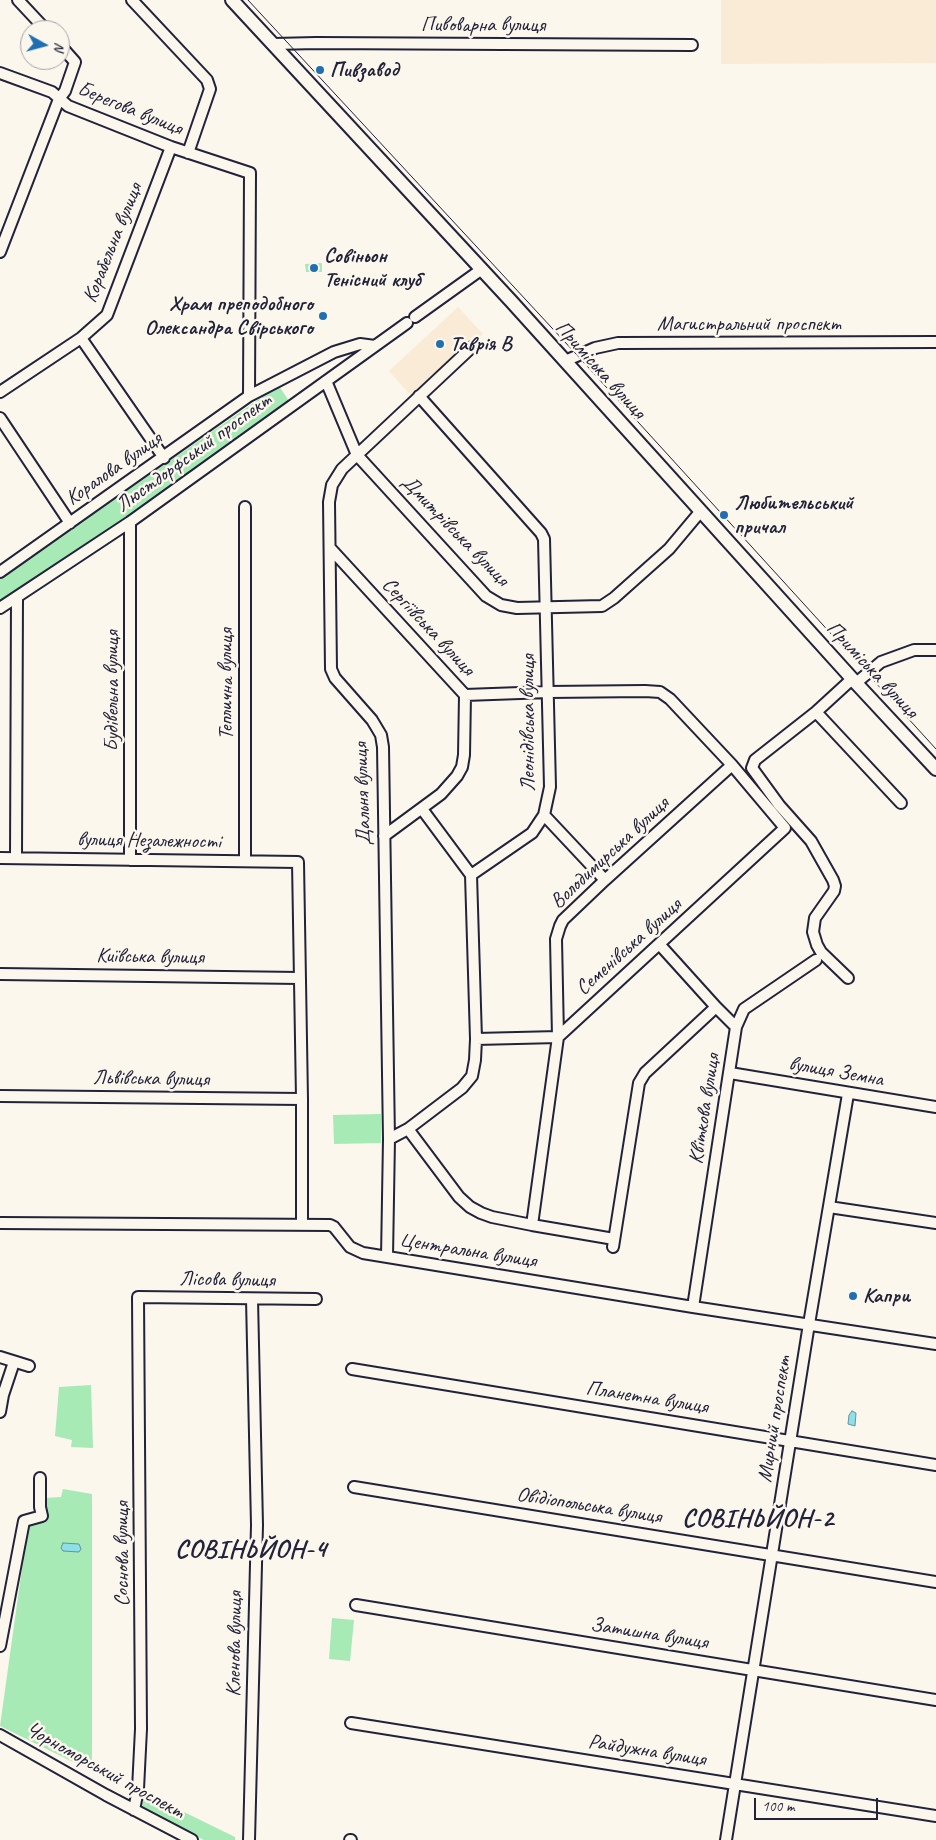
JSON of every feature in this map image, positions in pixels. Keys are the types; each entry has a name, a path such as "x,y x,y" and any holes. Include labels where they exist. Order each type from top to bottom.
{"street":[{"path":"18,0 37,20"},
{"path":"132,0 207,80 210,89 188,153"},
{"name":"Приміська вулиця","path":"232,0 482,269 700,512 936,769"},
{"name":"Пивоварна вулиця","path":"274,44 692,45"},
{"path":"0,252 4,226 59,99 65,91 75,62 70,56"},
{"name":"Берегова вулиця","path":"0,73 52,92 68,106 171,147 250,174 249,396"},
{"name":"Корабельна вулиця","path":"0,392 81,338 107,315 171,147"},
{"name":"Люстдорфський проспект","path":"0,608 130,522 482,269"},
{"path":"81,338 164,458"},
{"name":"Магистральний проспект","path":"565,361 595,348 618,343 936,342"},
{"name":"Коралова вулиця","path":"0,572 164,458 249,396 334,352 360,344 375,346"},
{"name":"Дальня вулиця","path":"387,1257 389,1139 383,747 381,735 372,720 335,678 331,669 329,502 332,485 342,469 472,347"},
{"name":"Дмитрівська вулиця","path":"326,381 357,455 486,596 501,605 546,608 595,607 609,603 668,549 700,512"},
{"name":"Леонідівська вулиця","path":"419,396 541,533 546,547 550,787 544,815 532,833 471,875"},
{"path":"0,418 70,523"},
{"name":"Теплична вулиця","path":"245,507 245,861"},
{"name":"Будівельна вулиця","path":"130,522 130,860"},
{"name":"Сергіївська вулиця","path":"330,548 465,695 548,692 660,692 670,699 732,765 785,828"},
{"path":"16,858 17,597"},
{"path":"848,978 821,952 813,932 815,918 834,891 833,880 810,841 779,805 752,768 755,760 854,681 881,662 914,650 936,650"},
{"path":"384,836 422,809 449,786 462,767 465,695"},
{"path":"816,712 901,803"},
{"name":"Володимирська вулиця","path":"532,1225 558,1037 557,932 563,920 732,765"},
{"path":"389,1139 408,1129 467,1083 474,1068 476,1040 471,875 422,809"},
{"path":"544,815 605,880"},
{"name":"Семенівська вулиця","path":"558,1037 785,828"},
{"name":"вулиця Незалежності","path":"0,858 298,862 299,978"},
{"name":"Квіткова вулиця","path":"660,945 736,1027 693,1307"},
{"path":"736,1027 744,1010 816,960"},
{"name":"Київська вулиця","path":"0,974 299,978"},
{"path":"299,978 302,1099 302,1224"},
{"path":"408,1129 449,1185 470,1207 492,1217 613,1243 639,1084 645,1073 716,1007"},
{"path":"476,1040 558,1037"},
{"name":"вулиця Земна","path":"730,1073 848,1094 936,1107"},
{"name":"Мирний проспект","path":"726,1840 848,1094"},
{"name":"Львівська вулиця","path":"0,1096 302,1099"},
{"path":"829,1207 936,1223"},
{"name":"Центральна вулиця","path":"0,1223 330,1225 355,1250 387,1257 936,1344"},
{"name":"Лісова вулиця","path":"138,1297 316,1299"},
{"name":"Соснова вулиця","path":"134,1810 138,1788 141,1729 138,1297"},
{"name":"Кленова вулиця","path":"249,1840 257,1525 252,1299"},
{"path":"0,1357 29,1366"},
{"path":"0,1412 3,1395 14,1362"},
{"name":"Планетна вулиця","path":"352,1369 936,1465"},
{"path":"0,1646 24,1521 42,1516 40,1478"},
{"name":"Овідіопольська вулиця","path":"354,1487 936,1582"},
{"name":"Затишна вулиця","path":"356,1605 936,1700"},
{"name":"Райдужна вулиця","path":"351,1723 936,1816"},
{"name":"Чорноморський проспект","path":"0,1735 134,1810 192,1840"}],"shaded area":[{"path":"721,0 936,0 936,63 721,64"},
{"path":"458,307 483,334 412,397 389,371"}],"green space":[{"name":"Совіньон Тенісний клуб","path":"322,263 322,272 306,272 305,264"},
{"path":"279,386 289,401 166,492 0,602 0,579"},
{"path":"381,1114 381,1143 334,1144 333,1115"},
{"path":"91,1385 93,1448 71,1447 72,1440 55,1436 59,1387"},
{"path":"63,1489 92,1494 92,1760 81,1766 0,1726 28,1525 47,1517 44,1498 61,1497"},
{"path":"332,1618 354,1620 350,1661 329,1659"},
{"path":"141,1791 235,1837 235,1840 204,1840 143,1810 140,1800"}],"water":[{"path":"852,1411 856,1413 855,1426 848,1424 849,1415"},
{"path":"63,1543 79,1544 81,1549 79,1552 63,1551 61,1548"}],"tram line":[{"path":"248,0 577,355 936,749"}],"place":[{"name":"Пивзавод","path":"320,70"},
{"name":"Совіньон Тенісний клуб","path":"314,268"},
{"name":"Храм преподобного Олександра Свірського","path":"323,316"},
{"name":"Таврія В","path":"440,344"},
{"name":"Любительський причал","path":"724,515"},
{"name":"Капри","path":"853,1296"}],"district":[{"name":"СОВІНЬЙОН-2","path":"758,1519"},
{"name":"СОВІНЬЙОН-4","path":"251,1550"}]}
